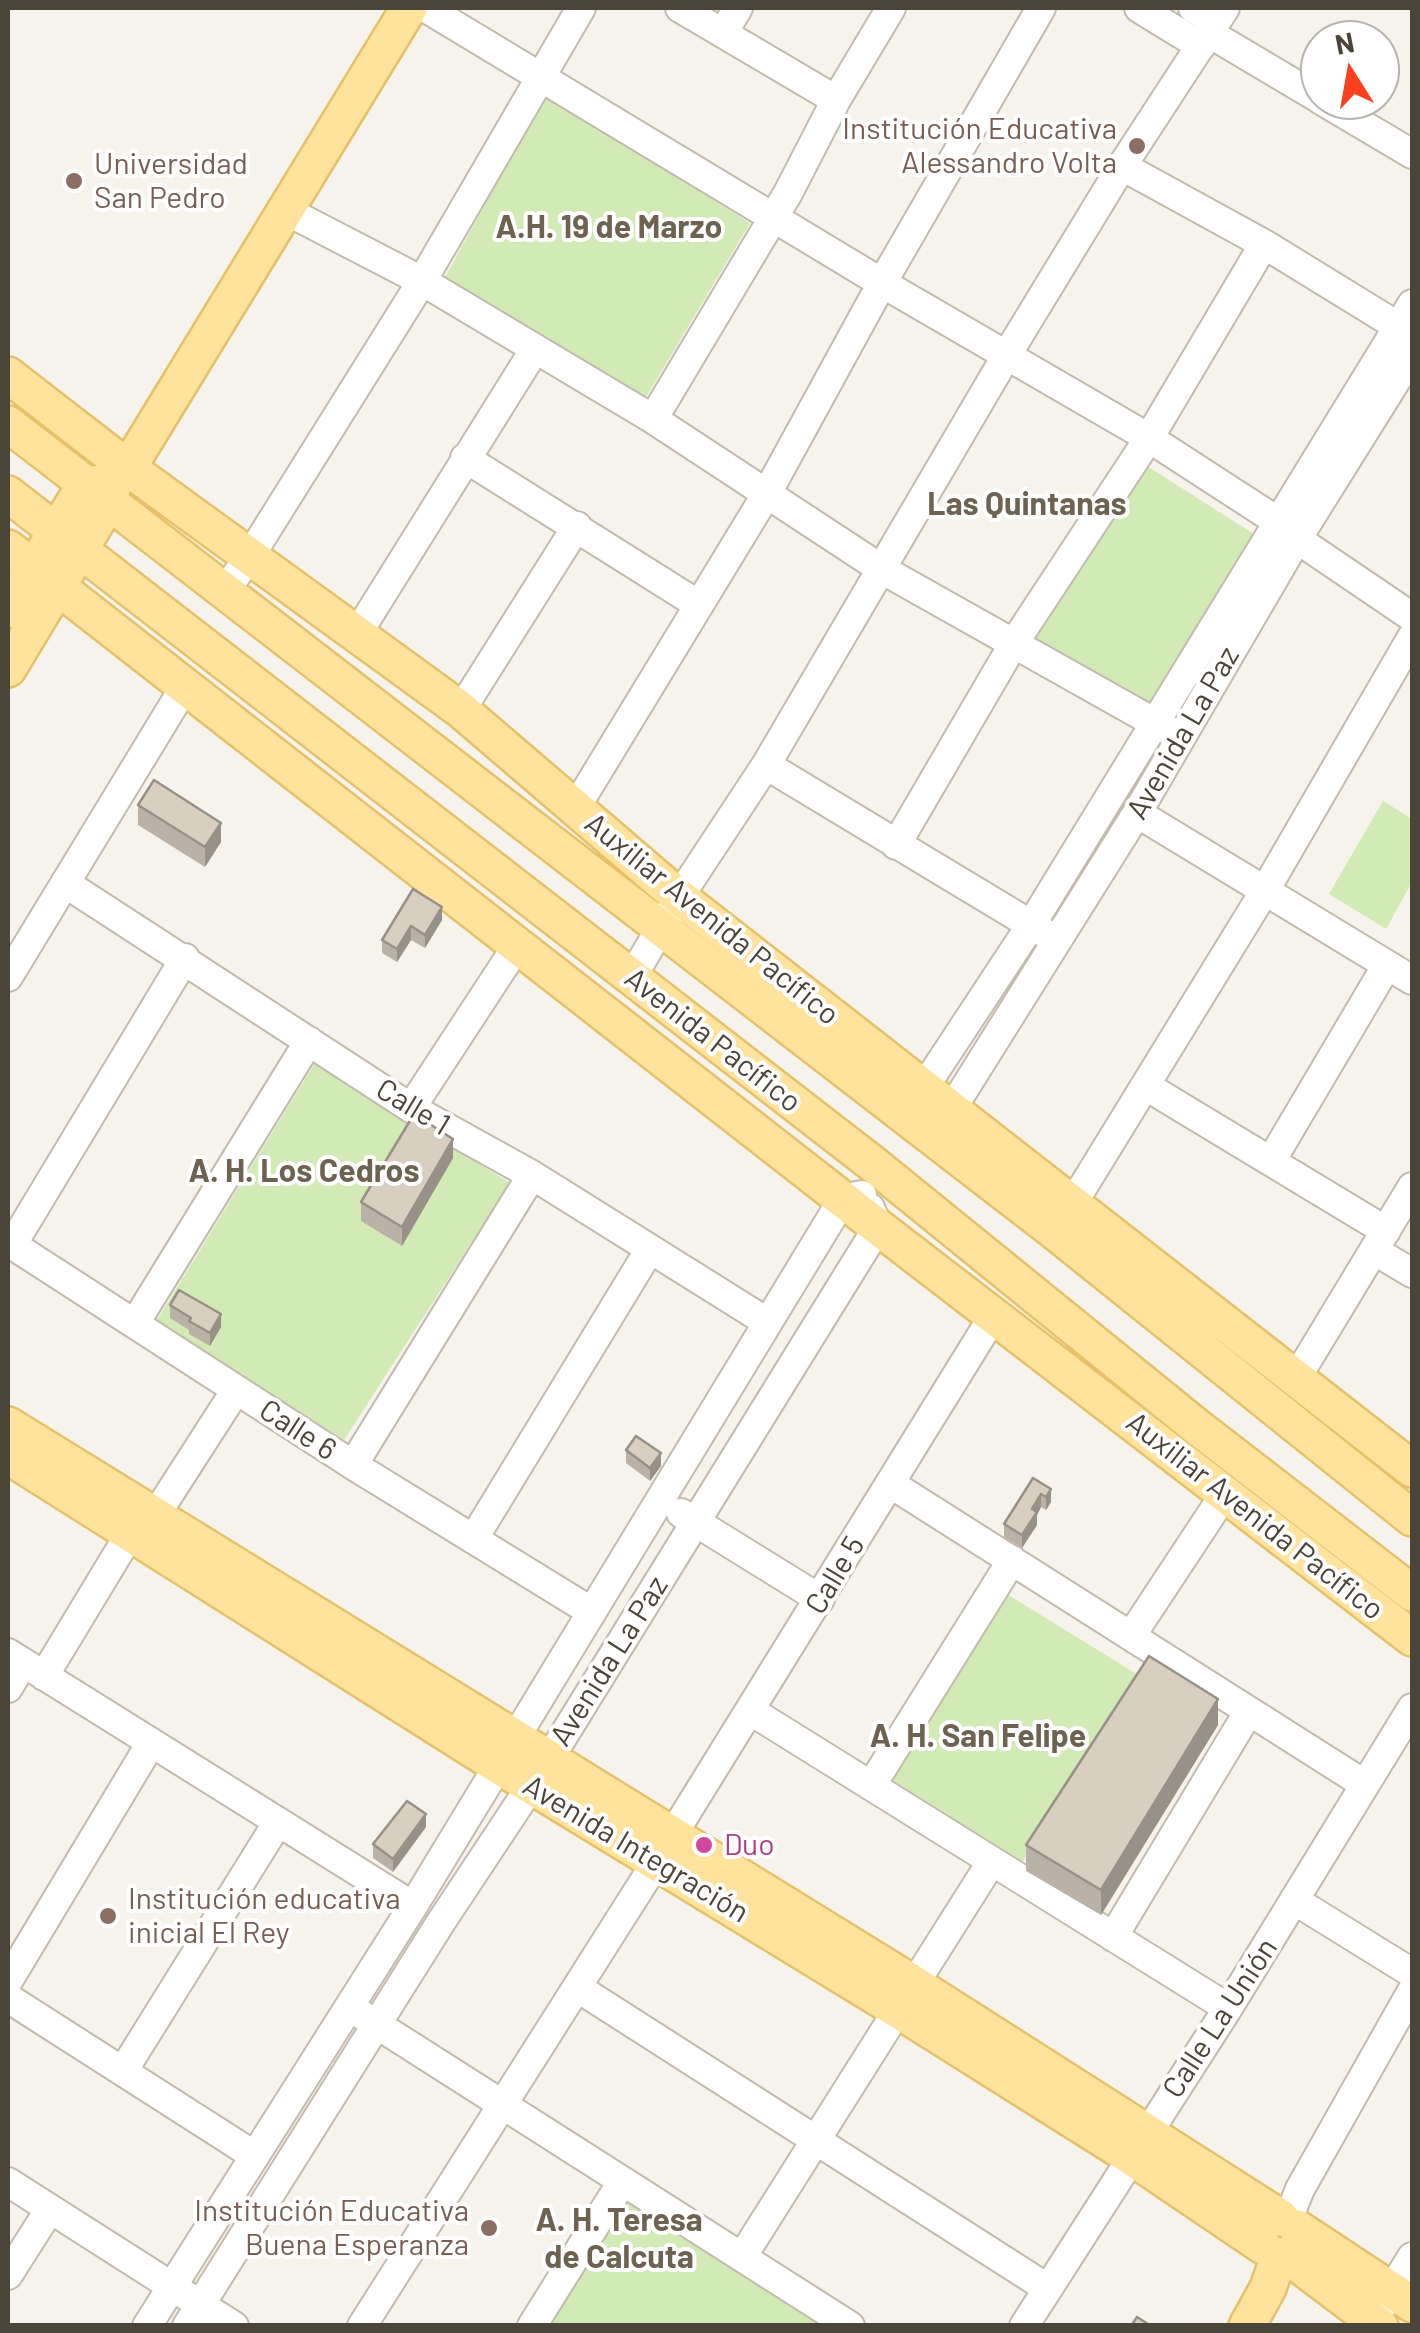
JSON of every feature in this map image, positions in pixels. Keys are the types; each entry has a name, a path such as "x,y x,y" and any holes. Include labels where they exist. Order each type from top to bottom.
{"main road":[{"path":"8,610 32,568 67,541 109,484 409,8"},
{"name":"Auxiliar Avenida Pacífico","path":"8,374 109,484 250,556 461,710 679,898 1412,1469"},
{"name":"Avenida Pacífico","path":"8,424 109,484 224,592 1054,1231 1412,1518"},
{"name":"Avenida Pacífico","path":"8,494 632,977 865,1196 1166,1402 1412,1593"},
{"path":"8,670 32,568"},
{"name":"Auxiliar Avenida Pacífico","path":"32,568 517,946 865,1196 994,1315 1412,1638"},
{"path":"8,1425 143,1524"},
{"path":"8,1456 143,1524"},
{"name":"Avenida Integración","path":"143,1524 499,1765 540,1772 1139,2143 1282,2237 1376,2323"},
{"path":"1247,2326 1268,2288 1282,2237 1402,2297"}],"street":[{"path":"426,8 882,283 1150,438 1412,617"},
{"path":"224,592 422,281 582,8"},
{"path":"680,8 836,100"},
{"path":"722,33 738,8"},
{"path":"653,419 788,193 836,100 891,8"},
{"path":"576,807 766,495 882,283 1041,8"},
{"path":"1140,8 1209,23 1300,86"},
{"path":"632,977 884,570 1008,353 1209,23"},
{"path":"1355,120 1412,154"},
{"path":"937,1099 1031,924 1154,722 1287,530 1408,322 1122,166"},
{"path":"285,210 422,281 653,419 884,570 1180,738"},
{"path":"896,845 1014,643 1150,438 1264,244"},
{"path":"357,634 535,349"},
{"name":"Avenida La Paz","path":"937,1099 1057,941 1180,738 1287,530 1412,355"},
{"path":"465,458 699,605"},
{"path":"461,710 577,526"},
{"path":"1073,1203 1264,892 1412,637"},
{"path":"9,971 184,688"},
{"path":"766,765 1057,941"},
{"path":"1138,813 1412,980"},
{"name":"Calle 1","path":"65,883 411,1108 532,1175 767,1322"},
{"path":"411,1108 517,946"},
{"path":"10,1243 185,958"},
{"path":"1271,1161 1387,965"},
{"path":"135,1322 309,1041"},
{"path":"1146,1086 1271,1161 1381,1241 1412,1273"},
{"path":"353,1465 532,1175"},
{"path":"1298,1377 1412,1188"},
{"path":"147,2326 413,1906 767,1322 865,1196"},
{"name":"Avenida La Paz","path":"194,2315 695,1521 865,1196"},
{"name":"Calle 6","path":"10,1243 353,1465 592,1612"},
{"path":"474,1538 650,1249"},
{"name":"Calle 5","path":"362,2326 752,1711 994,1315"},
{"path":"8,1688 143,1524 236,1390"},
{"path":"891,1484 1364,1784"},
{"path":"1131,1636 1226,1492"},
{"path":"659,1501 820,1599"},
{"path":"871,1786 1012,1560"},
{"path":"25,1664 413,1906"},
{"name":"Calle La Unión","path":"1024,2326 1228,2008 1412,1708"},
{"path":"752,1711 1228,2008"},
{"path":"1113,1937 1248,1711"},
{"path":"8,1981 151,1743"},
{"path":"124,2071 278,1822"},
{"path":"742,2258 992,1861"},
{"path":"1294,1900 1412,1973"},
{"path":"578,1988 1047,2288"},
{"path":"1282,2237 1300,2189 1412,1991"},
{"path":"8,1998 254,2156"},
{"path":"349,2007 850,2326"},
{"path":"8,2182 170,2287 194,2315 234,2326"},
{"path":"532,2326 622,2182"},
{"path":"8,2276 50,2209"},
{"path":"1376,2323 1402,2297 1412,2257"}],"green space":[{"path":"545,95 750,223 646,397 443,281"},
{"path":"1136,459 1257,536 1155,705 1027,638"},
{"path":"1383,801 1412,819 1412,882 1386,929 1329,894"},
{"path":"315,1063 510,1183 344,1440 157,1320"},
{"path":"1002,1591 1143,1678 1019,1867 883,1783"},
{"path":"622,2195 840,2326 539,2326"}],"building":[{"path":"154,780 221,823 205,847 138,805"},
{"path":"413,889 442,907 425,935 411,926 397,949 382,940"},
{"path":"414,1114 453,1139 402,1227 361,1202"},
{"path":"179,1290 221,1314 210,1333 170,1305"},
{"path":"636,1436 661,1453 650,1468 626,1450"},
{"path":"1033,1478 1051,1489 1046,1497 1041,1494 1032,1509 1037,1512 1022,1535 1004,1524"},
{"path":"1149,1656 1218,1699 1101,1890 1026,1845"},
{"path":"407,1801 426,1814 393,1859 373,1844"},
{"path":"1137,2317 1151,2326 1131,2326"}],"place":[{"name":"Institución Educativa Alessandro Volta","path":"1137,146"},
{"name":"Universidad San Pedro","path":"74,181"},
{"name":"Duo","path":"704,1845"},
{"name":"Institución educativa inicial El Rey","path":"108,1916"},
{"name":"Institución Educativa Buena Esperanza","path":"489,2228"}],"district":[{"name":"A.H. 19 de Marzo","path":"609,227"},
{"name":"Las Quintanas","path":"1027,504"},
{"name":"A. H. Los Cedros","path":"304,1171"},
{"name":"A. H. San Felipe","path":"978,1736"},
{"name":"A. H. Teresa de Calcuta","path":"619,2238"}]}
